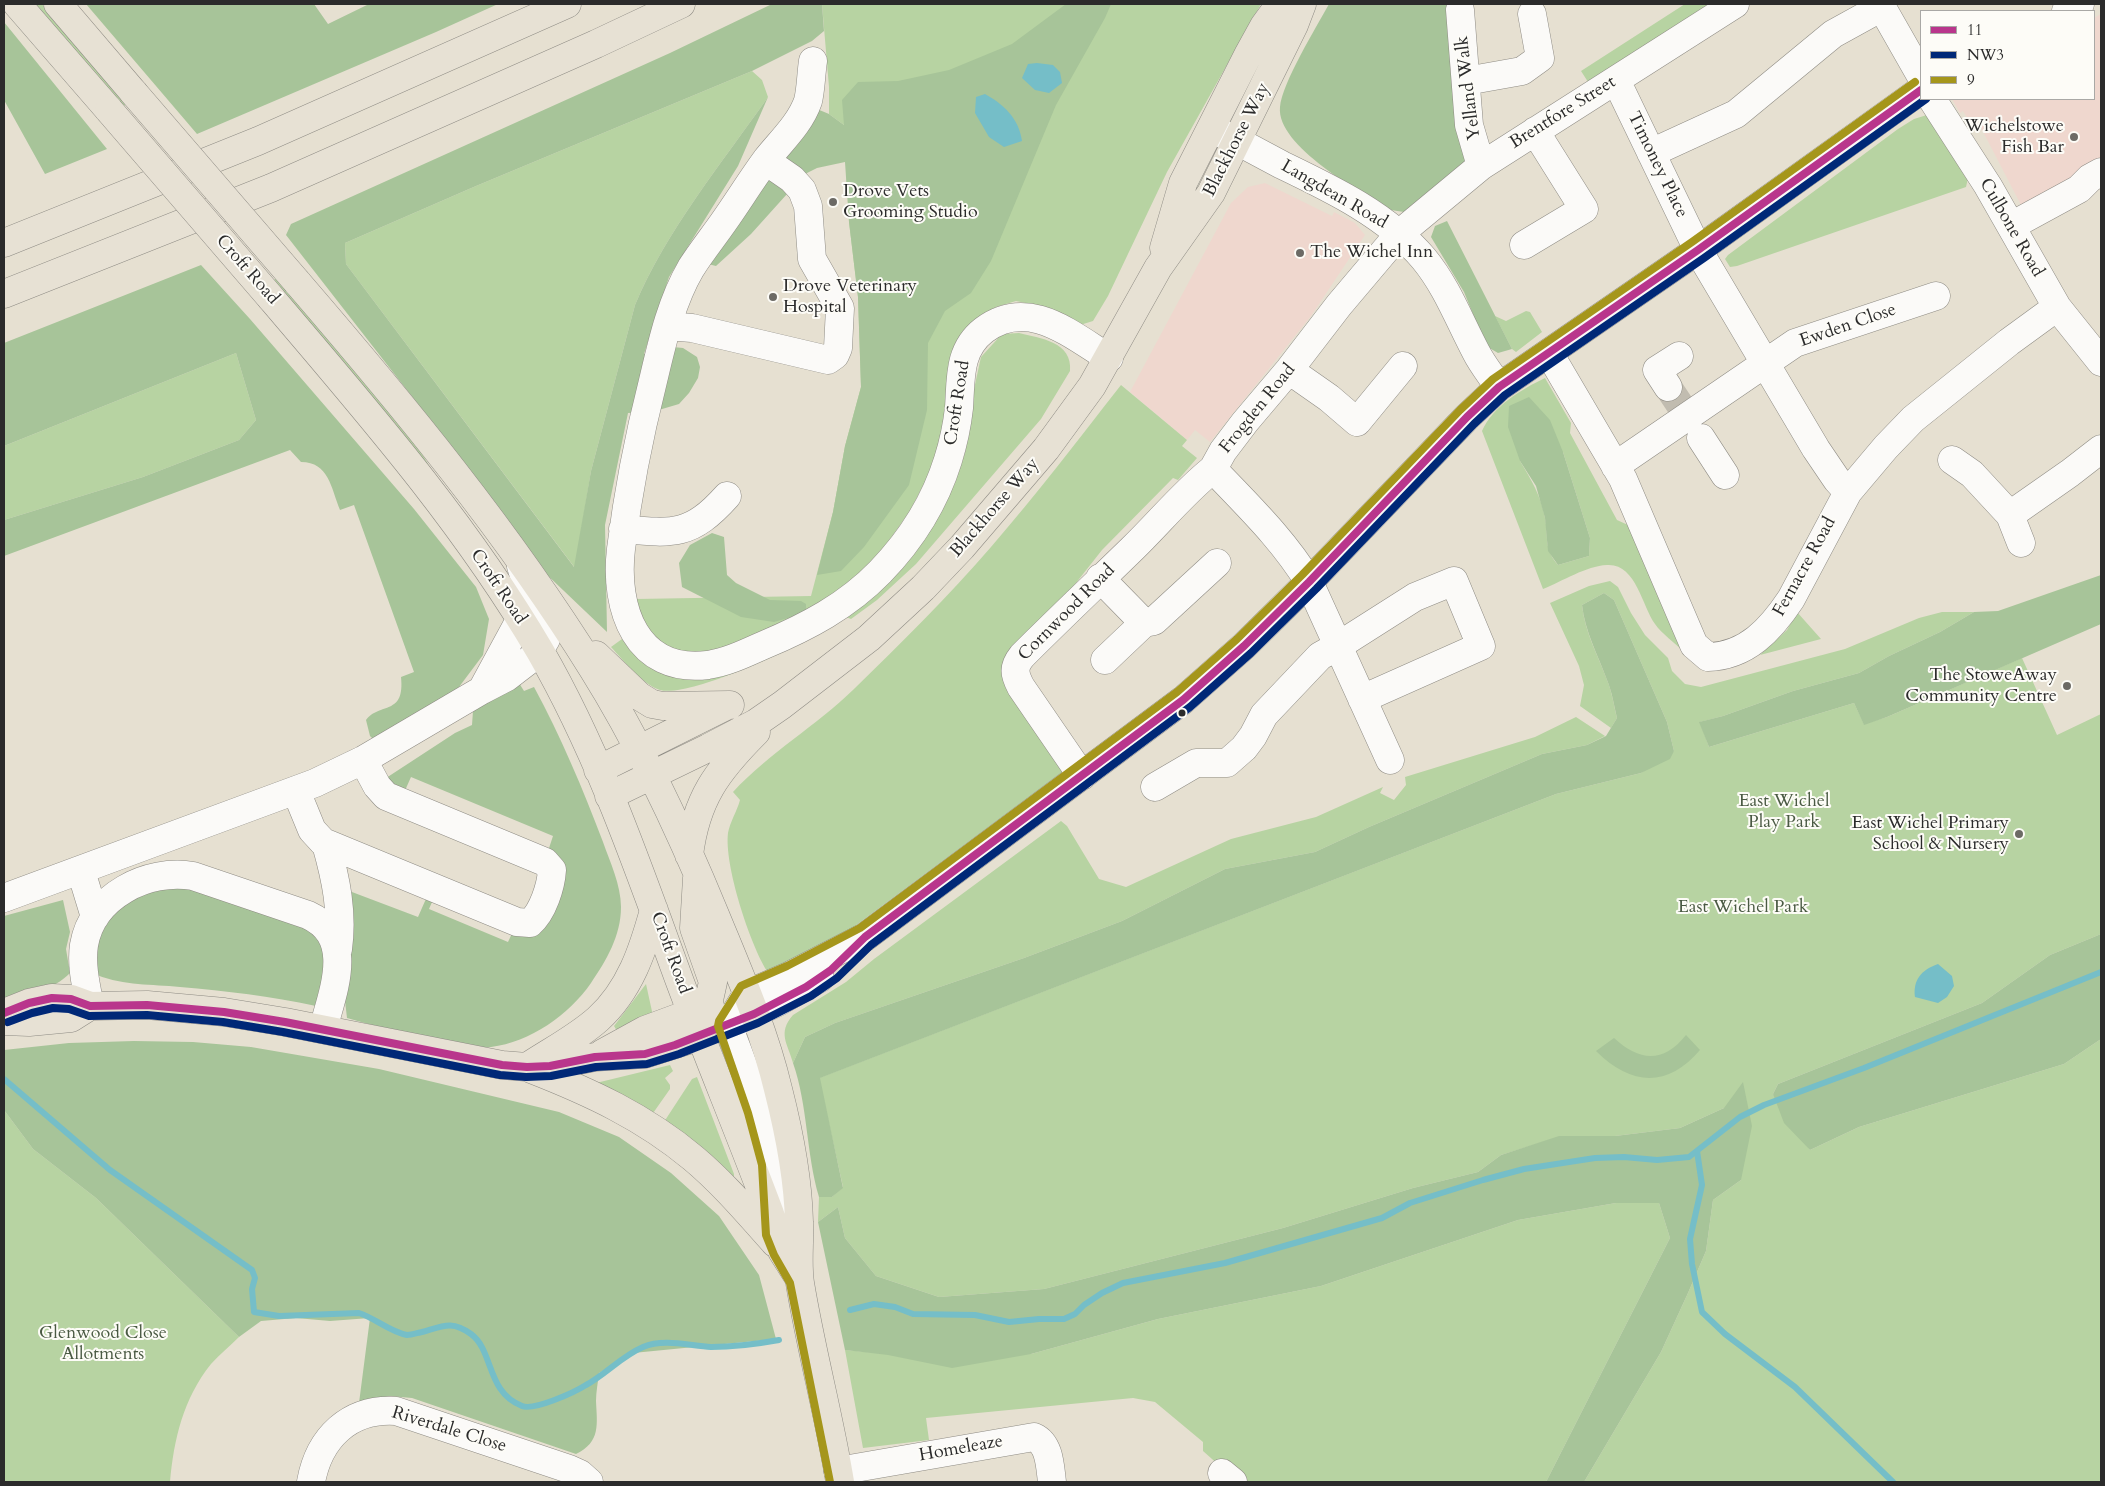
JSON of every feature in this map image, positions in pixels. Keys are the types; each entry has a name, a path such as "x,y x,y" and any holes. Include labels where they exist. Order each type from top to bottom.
{"main road":[{"name":"Croft Road","path":"17,4 271,298 398,450 457,526 540,651 609,796 654,910 700,1018 779,1240 799,1279"},
{"name":"Croft Road","path":"58,4 384,384 460,478 562,620 594,670 639,750 694,864 750,1004 776,1081 789,1136 796,1179 799,1221 799,1279 839,1476"},
{"path":"4,243 258,141 566,4"},
{"path":"4,294 271,188 596,44 681,4"},
{"name":"Blackhorse Way","path":"1158,268 1181,190 1210,128 1256,40 1280,4"},
{"name":"Blackhorse Way","path":"609,796 736,734 782,705 869,638 962,548 1052,441 1092,386 1158,268 1207,200 1294,25 1302,4"},
{"path":"562,620 618,678 649,702 663,706 782,705"},
{"path":"598,770 730,704"},
{"path":"700,1018 712,980 694,928 692,830 698,811 720,772 737,751 782,705"},
{"path":"527,1067 589,1026 609,1007 636,967 654,910"},
{"path":"4,1013 29,1003 52,998 72,999 90,1006 147,1005 224,1012 323,1029 502,1065 527,1067 550,1066 595,1057 645,1030 700,1018 750,1004"},
{"path":"4,1021 29,1022 71,1018 90,1006"},
{"path":"527,1067 610,1102 673,1142 715,1178 779,1240"}],"street":[{"name":"Brentfore Street","path":"1399,234 1481,166 1735,4"},
{"path":"2068,10 2080,4"},
{"path":"1651,153 1736,114 1833,34 1881,5 1920,74"},
{"name":"Yelland Walk","path":"1460,10 1469,125 1481,166"},
{"path":"1466,81 1522,72 1540,58 1532,14"},
{"name":"Croft Road","path":"813,62 808,99 797,123 766,161 690,270 667,326 636,448 619,567 620,591 630,626 642,644 660,657 680,664 711,664 738,657 777,640 832,612 863,588 891,560 908,538 926,512 940,485 955,431 959,408 961,369 965,354 971,343 983,330 1009,318 1035,318 1057,327 1109,358"},
{"name":"Timoney Place","path":"1616,80 1698,250"},
{"path":"728,1025 750,1004 791,975 865,936 1183,700 1244,646 1309,582 1466,417 1498,387 1698,250 1920,91"},
{"name":"Culbone Road","path":"1933,100 2011,226 2057,307 2101,362"},
{"name":"Langdean Road","path":"1210,128 1347,200 1399,234 1418,252 1439,280 1458,314 1476,353 1498,387"},
{"path":"1524,245 1584,209 1535,131"},
{"path":"667,326 692,328 828,360 835,355 838,348 840,308 812,259 808,206 802,190 792,179 766,161"},
{"path":"2011,226 2079,189 2090,178 2101,172"},
{"name":"Frogden Road","path":"1390,760 1309,582 1298,563 1269,528 1213,469 1223,451 1245,422 1290,370 1339,305 1399,234"},
{"path":"1698,250 1816,449 1837,480 1848,492"},
{"name":"Ewden Close","path":"1615,466 1686,414 1795,343 1936,296"},
{"name":"Fernacre Road","path":"1549,353 1615,466 1638,511 1694,645 1708,657 1718,657 1746,646 1768,630 1791,599 1848,492 1914,419 2009,342 2057,307"},
{"path":"1679,356 1657,370 1725,475"},
{"path":"1290,370 1329,398 1357,422 1403,366"},
{"path":"2010,515 2101,449"},
{"path":"1952,460 1972,474 2010,515 2021,543"},
{"name":"Cornwood Road","path":"1082,776 1020,687 1014,668 1022,656 1100,578 1132,549 1196,482 1213,469"},
{"path":"623,529 662,533 679,530 690,526 704,517 727,496"},
{"path":"4,898 296,791 362,760 519,670 540,651 546,640 547,633 536,614 519,558"},
{"path":"1105,660 1144,623 1154,621 1217,563"},
{"path":"1100,578 1144,623"},
{"path":"1155,787 1196,763 1227,763 1244,748 1264,715 1320,656 1415,597 1454,581 1481,646 1362,699"},
{"path":"482,690 520,620"},
{"path":"296,791 312,830 326,844 517,922 530,923 536,918 552,880 552,870 545,862 386,796 370,776 362,760"},
{"path":"323,1029 338,972 340,930 339,905 326,844"},
{"path":"81,870 95,917"},
{"path":"90,1006 85,978 84,945 95,917 110,900 138,882 161,875 182,874 193,876 314,918 328,932 338,949"},
{"path":"700,1018 728,1025"},
{"path":"728,1025 752,1090 765,1133 774,1176 779,1240"},
{"name":"Riverdale Close","path":"311,1482 314,1467 324,1443 337,1430 354,1418 384,1410 405,1414 569,1469 580,1474 589,1482"},
{"name":"Homeleaze","path":"839,1476 1034,1437 1046,1449 1052,1482"}],"shaded area":[{"path":"2101,14 2101,161 2084,181 2021,205 1979,124 1972,127 1963,111 1960,113 1953,100 2095,100 2095,17"},
{"path":"1265,183 1332,216 1334,212 1355,223 1365,235 1311,316 1210,442 1195,430 1187,440 1130,392 1231,203 1248,187"}],"green space":[{"path":"34,4 42,4 128,103 121,108"},
{"path":"86,4 314,4 328,24 369,4 498,4 197,134"},
{"path":"772,4 822,4 824,31 812,41 752,71 476,186 345,243 346,264 574,567 591,471 635,305 662,251 679,224 768,97 738,166 669,277 644,354 673,347 683,348 697,357 700,367 698,378 689,393 679,404 652,412 628,413 605,525 607,632 542,570 463,462 286,235 291,224 670,53"},
{"path":"822,4 1261,4 1167,172 1108,296 1093,321 1080,325 1045,307 1016,301 996,307 971,325 957,340 950,361 944,427 932,468 910,511 883,549 865,569 828,600 806,613 701,659 649,640 636,599 811,596 833,512 845,446 861,387 858,297 849,222 844,125 829,114 829,87"},
{"path":"1066,4 1111,4 1056,105 991,261 971,293 945,311 928,343 927,410 909,485 864,547 841,571 817,575 833,512 845,446 861,387 858,297 849,222 845,162 817,168 805,174 751,234 716,266 708,264 817,109 829,114 844,125 842,100 858,82 898,81 949,70 1012,44"},
{"path":"1329,4 1450,4 1466,165 1404,212 1391,210 1323,167 1292,137 1282,122 1280,107 1287,84 1300,56"},
{"path":"1685,4 1718,4 1590,85 1581,71"},
{"path":"4,22 107,149 45,174 4,100"},
{"path":"752,71 762,80 768,97 679,224 662,251 635,305 591,471 575,568 346,264 345,243 476,186"},
{"path":"1927,115 1968,178 1966,187 1730,267 1725,259 1728,255 1898,129 1914,119"},
{"path":"1447,221 1512,349 1498,353 1486,346 1464,292 1431,237 1435,226"},
{"path":"201,265 414,509 476,587 489,619 483,655 456,691 374,740 370,736 366,720 378,711 395,703 399,698 401,677 414,672 354,505 340,510 328,478 323,471 318,466 301,462 290,450 4,556 4,520 143,477 239,440 256,420 236,353 4,446 4,343"},
{"path":"277,277 412,437 434,474 272,282"},
{"path":"1526,311 1530,312 1542,332 1516,352 1512,349 1495,316 1506,321"},
{"path":"1019,333 1054,343 1061,348 1070,361 1070,371 1041,419 916,564 877,600 851,619 846,617 945,501 955,483 965,453 974,389 981,357 1002,334"},
{"path":"236,353 256,420 239,440 143,477 4,520 4,446"},
{"path":"1545,378 1571,423 1570,433 1617,520 1628,525 1683,651 1658,628 1650,616 1632,578 1617,566 1607,565 1591,568 1543,589 1482,431 1493,414 1501,406","holes":["1563,452 1590,538 1589,556 1558,565 1548,548 1545,518 1541,502 1532,481 1520,461"]},
{"path":"1121,385 1187,440 1182,446 1197,458 1178,480 1173,478 1102,550 1072,588 1011,654 1065,770 855,926 799,962 767,971 746,924 730,864 728,833 740,800 733,792 762,765 854,689 941,602 975,566 1024,507"},
{"path":"1529,397 1550,420 1563,452 1590,538 1589,556 1558,565 1548,551 1545,518 1536,486 1520,461 1508,427 1509,406"},
{"path":"712,533 724,537 727,575 736,583 770,600 801,601 806,604 806,613 774,622 741,617 682,587 679,563 690,545"},
{"path":"2101,575 2101,624 1887,717 1864,725 1854,703 1709,747 1699,722 1723,716 1793,691 1859,673 1889,656 1940,632 1974,612 1998,611"},
{"path":"1610,581 1618,587 1645,635 1668,658 1672,671 1685,684 1701,687 1845,649 1919,618 1942,612 1974,612 1940,632 1889,656 1859,673 1793,691 1723,716 1700,722 1709,747 1854,703 1864,724 1887,717 2022,658 2057,735 2101,714 2101,934 2050,955 1982,1003 1778,1084 1773,1094 1810,1150 1859,1127 2064,1064 2101,1039 2101,1482 1584,1482 1661,1352 1688,1293 1706,1251 1713,1200 1741,1180 1724,1108 1680,1128 1615,1136 1559,1137 1501,1155 1478,1172 1413,1188 1283,1228 1044,1289 939,1297 876,1276 845,1238 838,1207 818,1222 819,1197 832,1197 843,1187 819,1078 1556,794 1641,773 1674,751 1667,722 1614,600 1604,593 1582,605 1592,644 1612,694 1617,718 1611,728 1580,706 1584,685 1579,666 1550,603 1589,586"},
{"path":"1604,593 1614,600 1667,722 1674,751 1670,759 1641,773 1556,794 820,1078 843,1188 832,1197 819,1197 802,1096 793,1063 805,1037 835,1023 1024,958 1122,921 1225,869 1315,852 1369,827 1542,754 1587,745 1606,736 1617,718 1610,689 1589,634 1582,605"},
{"path":"1797,612 1821,639 1760,655 1787,630"},
{"path":"622,639 630,650 651,665 803,640 798,645 729,675 689,688 673,691 660,690 647,683 634,672 611,647"},
{"path":"519,683 524,691 534,687 544,706 579,783 615,874 621,907 618,928 612,948 597,975 572,1006 534,1033 506,1044 486,1047 438,1041 347,1018 344,992 344,889 418,917 429,892 435,895 429,909 508,942 515,927 522,930 553,836 411,777 403,795 380,782 455,733 472,725 473,711"},
{"path":"1576,717 1605,736 1587,745 1542,754 1369,827 1315,852 1225,869 1122,921 1024,958 835,1023 805,1037 793,1063 785,1039 785,1033 788,1021 793,1015 846,982 874,959 1061,821 1067,826 1099,879 1126,887 1231,839 1316,817 1383,787 1380,793 1394,800 1406,785 1405,777 1535,737"},
{"path":"192,887 310,927 328,951 316,1006 231,992 128,983 97,975 94,956 97,929 112,911 146,891"},
{"path":"63,900 70,932 66,949 70,973 48,988 4,1000 4,916"},
{"path":"2101,934 2101,1039 2064,1064 1859,1127 1810,1150 1784,1123 1773,1094 1778,1084 1982,1003 2050,955"},
{"path":"646,984 653,1016 617,1031 614,1026"},
{"path":"1686,1035 1700,1050 1675,1071 1662,1076 1649,1078 1636,1076 1609,1063 1596,1051 1614,1038 1623,1046 1642,1055 1660,1055 1669,1051"},
{"path":"193,1042 251,1047 379,1069 559,1112 619,1137 671,1173 719,1216 759,1275 776,1339 633,1353 599,1373 596,1398 596,1432 590,1444 576,1454 412,1398 390,1396 359,1403 370,1318 330,1321 296,1318 261,1321 239,1337 96,1198 33,1149 4,1110 4,1050 69,1043"},
{"path":"670,1065 673,1071 665,1078 670,1085 670,1089 651,1116 596,1083"},
{"path":"697,1077 734,1178 662,1125 692,1079"},
{"path":"1743,1082 1752,1126 1741,1180 1713,1200 1706,1251 1688,1293 1661,1352 1584,1482 1546,1482 1670,1238 1659,1203 1616,1203 1518,1220 1321,1286 1158,1319 1031,1354 952,1368 888,1355 845,1350 818,1222 838,1207 845,1238 876,1276 939,1297 1044,1289 1283,1228 1413,1188 1478,1172 1501,1155 1559,1136 1615,1136 1680,1128 1724,1108"},
{"name":"Glenwood Close Allotments","path":"4,1110 33,1149 96,1198 239,1337 211,1364 193,1391 177,1435 170,1482 4,1482"},
{"path":"1616,1203 1659,1203 1670,1238 1546,1482 1247,1482 1226,1464 1221,1467 1203,1451 1203,1442 1155,1402 1133,1398 926,1418 929,1440 863,1448 845,1350 888,1354 1031,1354 1158,1319 1321,1286 1518,1220"}],"water":[{"path":"1028,64 1053,65 1060,72 1062,83 1049,93 1035,90 1022,78"},
{"path":"985,94 1004,107 1014,119 1022,141 1004,147 989,137 975,113 976,97"},
{"path":"1938,964 1952,976 1954,986 1947,997 1938,1003 1915,997 1915,986 1919,976 1927,969"}],"waterway":[{"path":"850,1310 874,1304 895,1307 913,1314 975,1315 1009,1322 1064,1319 1075,1314 1084,1305 1102,1293 1123,1283 1225,1263 1382,1218 1410,1203 1524,1169 1595,1158 1624,1157 1657,1160 1689,1157 1740,1117 1764,1105 1864,1068 2101,972"},
{"path":"4,1079 110,1170 252,1270 255,1278 252,1289 254,1312 279,1316 359,1313 407,1335 442,1326 458,1327 471,1334 478,1341 484,1350 496,1382 502,1391 510,1400 522,1406 536,1406 573,1392 593,1381 628,1355 651,1344 677,1343 720,1347 779,1340"},
{"path":"1697,1151 1702,1185 1690,1239 1692,1264 1702,1312 1725,1334 1795,1387 1893,1482"}],"tunnel":[{"path":"1668,387 1680,405"}],"transit line":[{"name":"9","path":"830,1482 790,1283 774,1255 766,1235 762,1165 748,1113 718,1026 719,1021 741,986 787,966 860,928 1177,692 1237,639 1302,575 1460,410 1493,379 1692,242 1915,82"},
{"name":"11","path":"4,1013 29,1003 52,998 71,999 90,1006 147,1005 224,1012 285,1022 502,1065 527,1067 550,1066 595,1057 645,1054 675,1045 754,1014 806,987 831,970 865,937 1183,700 1244,646 1309,582 1467,417 1499,387 1698,250 1920,91"},
{"name":"NW3","path":"8,1022 53,1008 69,1009 89,1016 147,1015 223,1022 500,1075 526,1077 551,1076 596,1067 647,1064 679,1054 758,1023 811,996 837,978 871,945 1190,707 1251,653 1316,589 1474,424 1505,395 1704,258 1925,100"}],"place":[{"name":"Wichelstowe Fish Bar","path":"2074,137"},
{"name":"Drove Vets Grooming Studio","path":"833,202"},
{"name":"The Wichel Inn","path":"1300,253"},
{"name":"Drove Veterinary Hospital","path":"773,297"},
{"name":"The StoweAway Community Centre","path":"2067,686"},
{"name":"East Wichel Primary School & Nursery","path":"2019,834"}],"park label":[{"name":"East Wichel Play Park","path":"1784,812"},
{"name":"East Wichel Park","path":"1743,908"}]}
